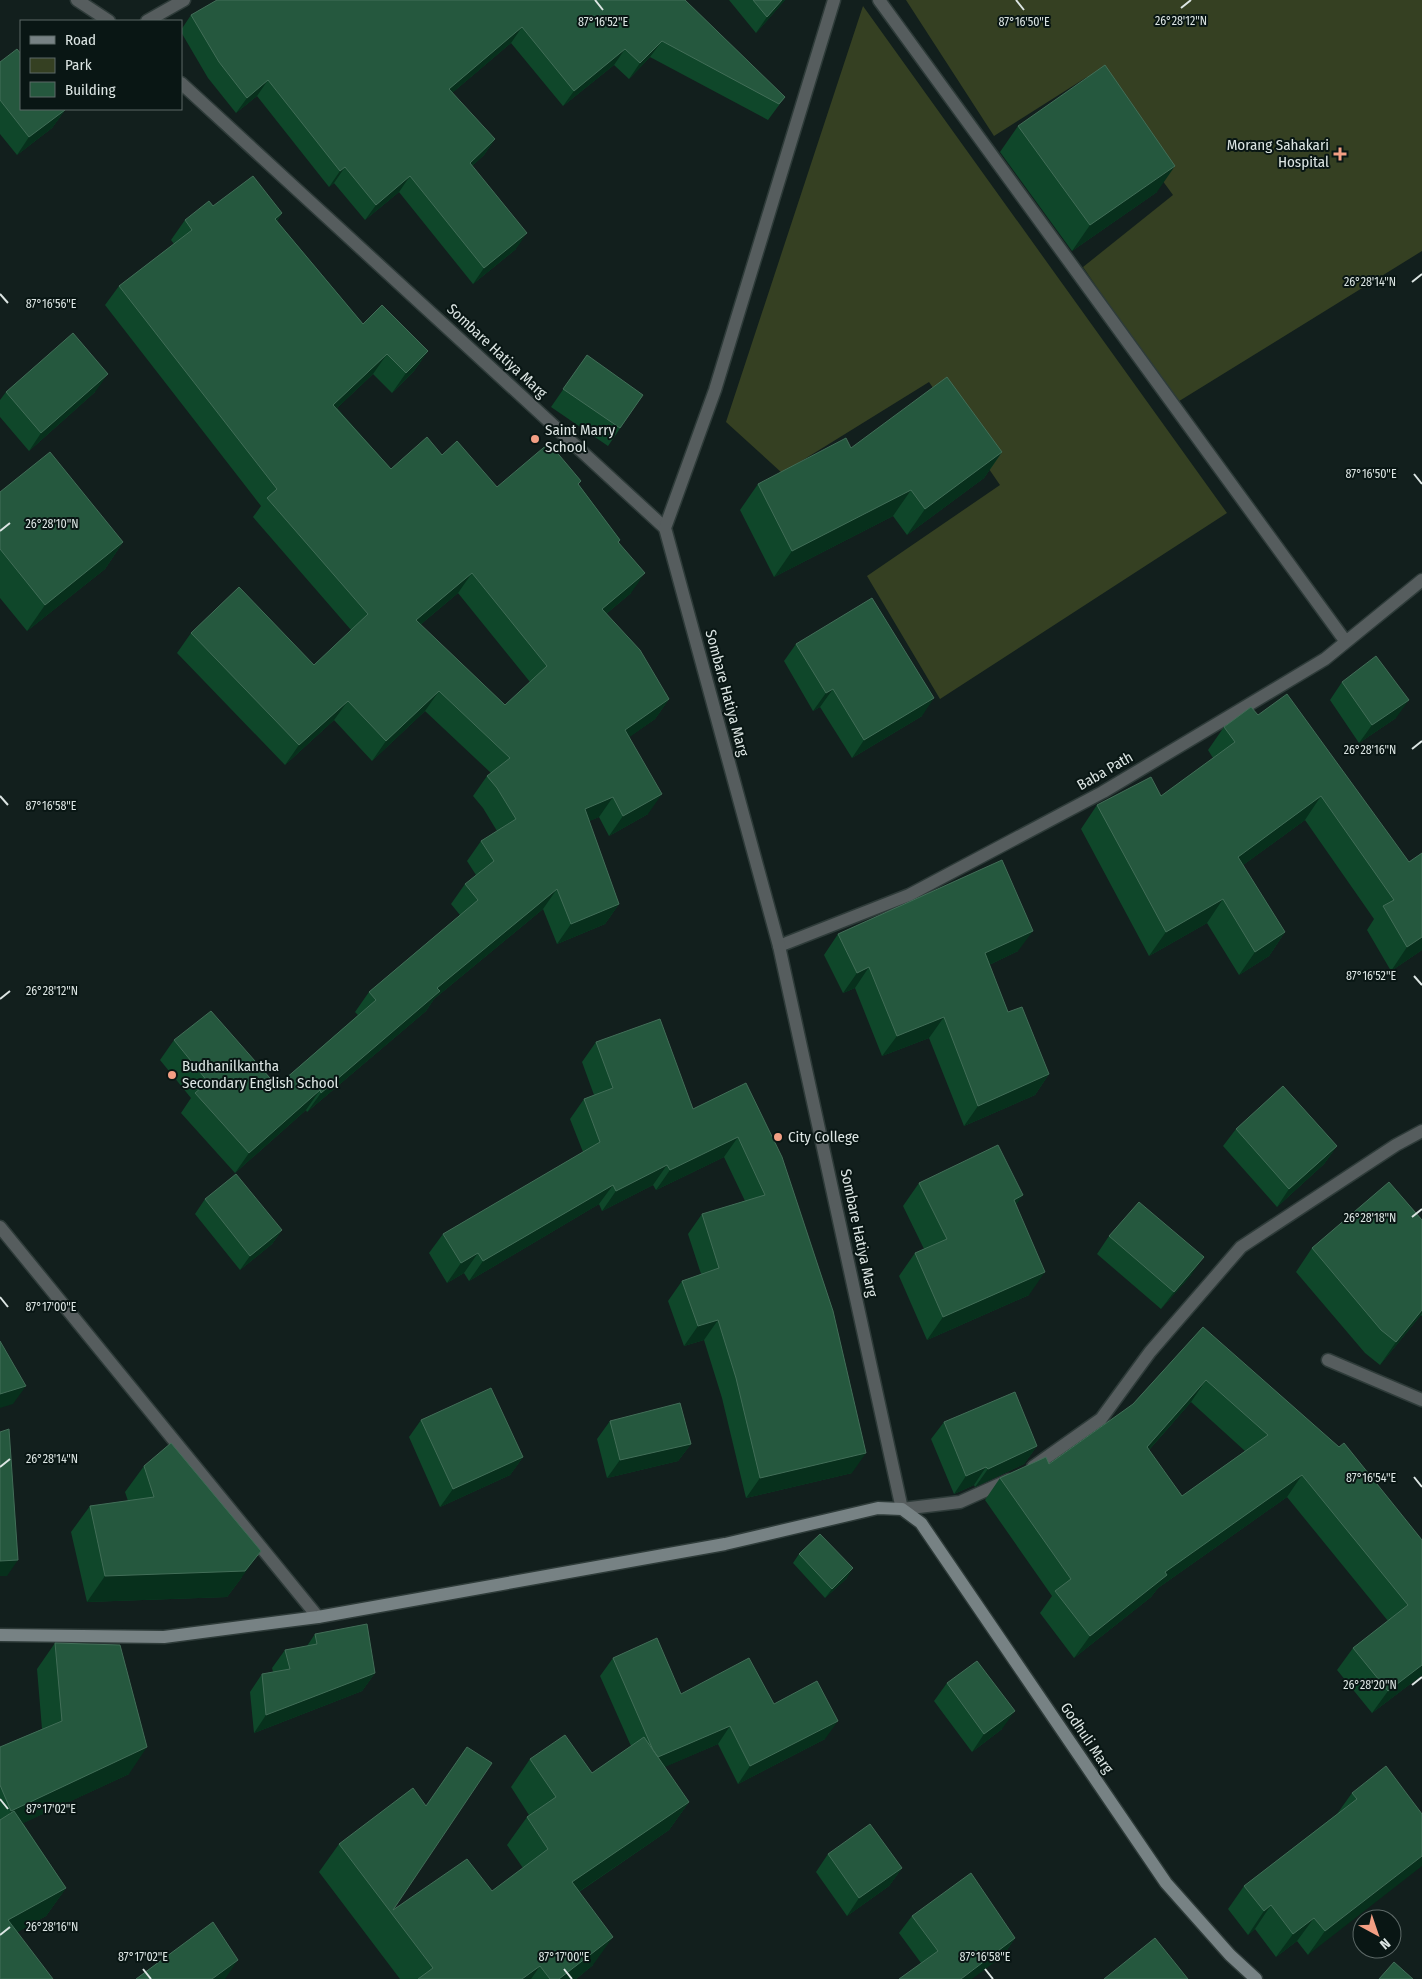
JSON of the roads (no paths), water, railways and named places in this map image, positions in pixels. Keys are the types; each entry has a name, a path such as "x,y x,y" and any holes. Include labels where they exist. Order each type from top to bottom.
{"main road":[{"path":"0,1635 164,1637 318,1617 725,1544 878,1508 902,1509"},
{"name":"Godhuli Marg","path":"902,1509 921,1523 1166,1883 1230,1955 1256,1979"}],"street":[{"path":"77,0 107,20"},
{"path":"149,20 184,0"},
{"path":"665,528 715,390 834,0"},
{"path":"879,0 1346,642"},
{"name":"Sombare Hatiya Marg","path":"182,84 665,528 779,946 902,1509"},
{"name":"Baba Path","path":"779,946 909,895 1103,792 1325,659 1422,580"},
{"path":"902,1509 960,1502 1023,1475 1102,1420 1150,1352 1241,1247 1396,1145 1422,1131"},
{"path":"0,1227 318,1617"},
{"path":"1328,1360 1422,1400"}],"place":[{"name":"Morang Sahakari Hospital","path":"1340,154"},
{"name":"Saint Marry School","path":"535,439"},
{"name":"Budhanilkantha Secondary English School","path":"172,1075"},
{"name":"City College","path":"778,1137"}]}
